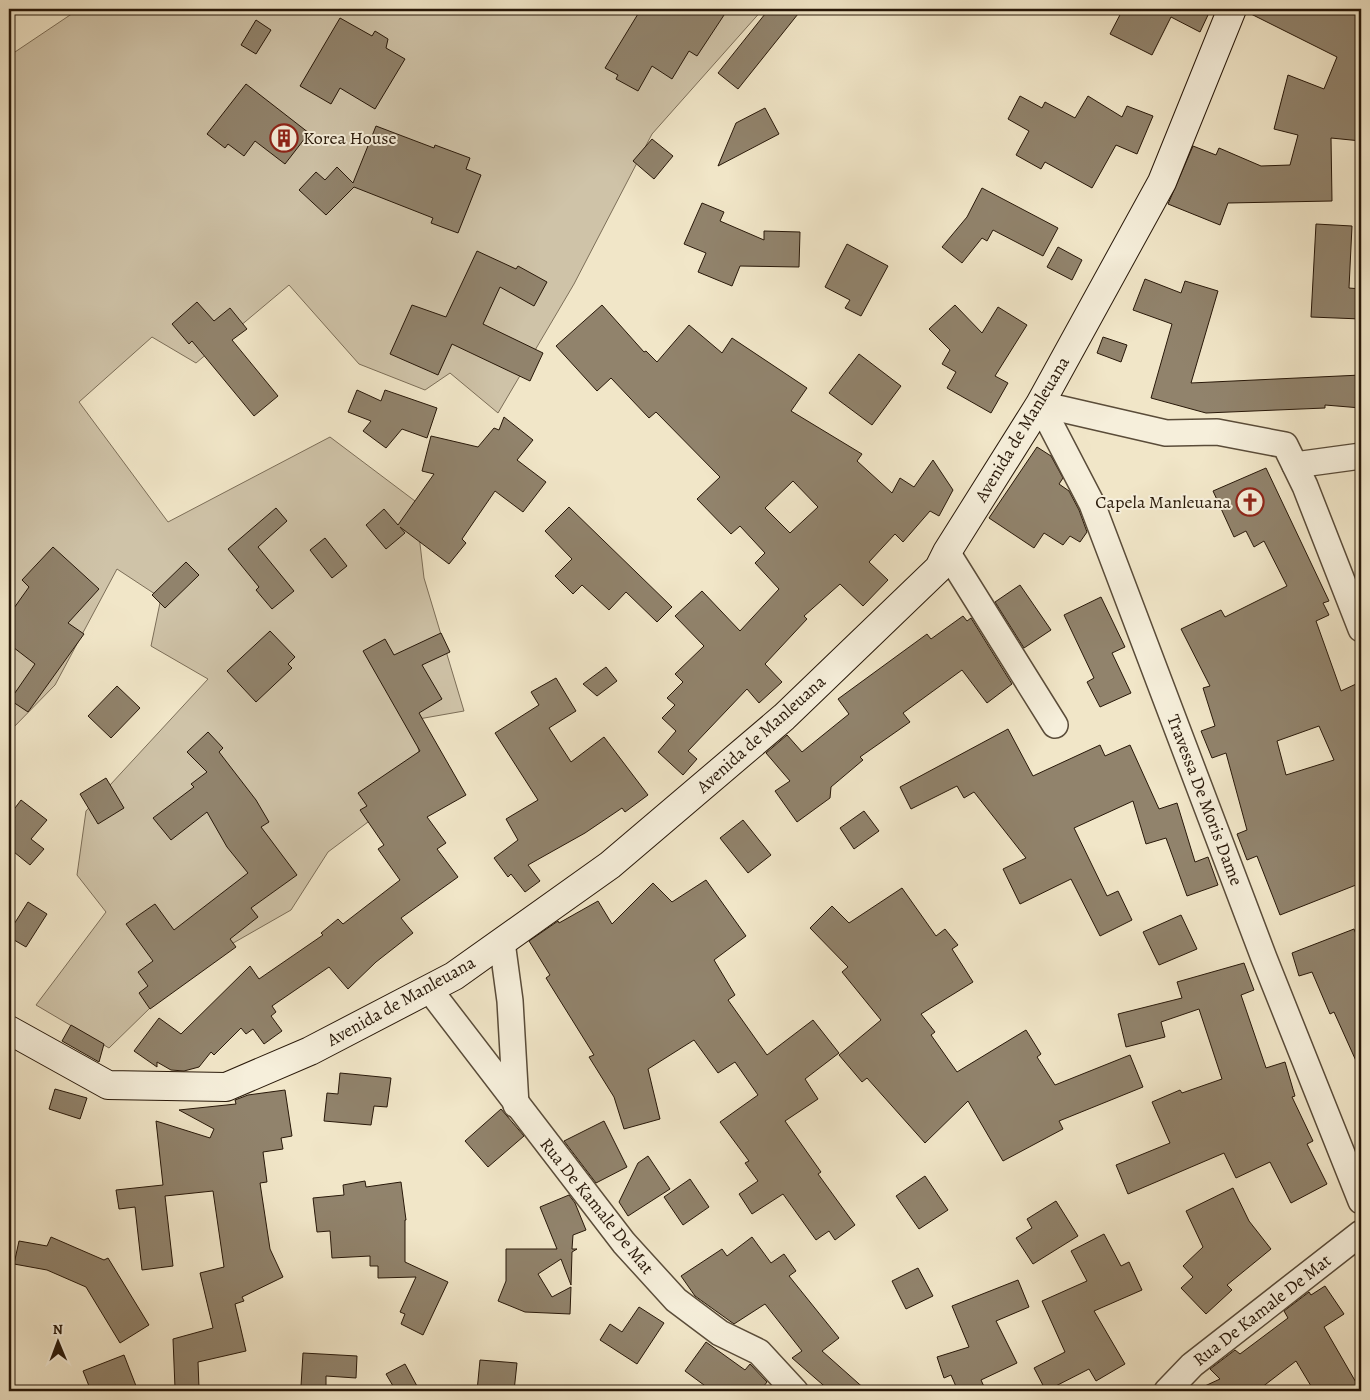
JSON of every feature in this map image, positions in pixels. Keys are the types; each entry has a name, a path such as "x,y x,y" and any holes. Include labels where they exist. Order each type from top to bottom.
{"street":[{"name":"Avenida de Manleuana","path":"9,1030 108,1084 226,1087 310,1051 454,976 610,865 784,717 939,568 946,552 1040,404 1162,182 1232,9"},
{"path":"1040,404 1166,433 1217,432 1285,445 1306,486 1361,629"},
{"name":"Travessa De Moris Dame","path":"1040,404 1092,504 1264,958 1361,1201"},
{"path":"1295,465 1361,456"},
{"path":"946,552 1055,725"},
{"path":"502,942 510,1001 516,1105"},
{"name":"Rua De Kamale De Mat","path":"429,990 624,1243 676,1300 720,1333 760,1352 795,1391"},
{"name":"Rua De Kamale De Mat","path":"1168,1391 1192,1365 1361,1233"}],"shaded area":[{"path":"79,9 763,9 652,134 574,284 498,413 450,373 425,390 359,364 289,285 196,363 152,337 79,402 168,522 330,437 415,501 424,578 464,711 413,720 424,780 328,852 291,910 193,966 109,1048 36,1005 106,912 77,875 86,811 208,679 151,646 161,598 117,569 55,685 9,732 9,56"}],"building":[{"path":"641,9 728,9 697,56 689,51 672,79 652,66 638,91 616,79 618,75 605,68"},
{"path":"769,9 802,9 738,89 718,73"},
{"path":"1123,9 1195,9 1208,15 1200,32 1171,17 1152,55 1110,34"},
{"path":"1247,9 1361,9 1361,141 1331,138 1332,201 1228,203 1220,225 1168,204 1193,146 1216,155 1219,148 1261,166 1290,165 1298,135 1274,129 1288,75 1324,89 1337,57 1247,12"},
{"path":"340,18 372,36 375,31 388,39 386,48 405,59 375,109 340,88 331,104 300,86"},
{"path":"256,20 271,30 256,54 241,45"},
{"path":"246,84 309,133 285,164 255,141 244,156 228,144 225,148 207,134"},
{"path":"1020,96 1042,108 1045,102 1075,118 1088,96 1122,117 1127,106 1153,116 1137,154 1116,145 1092,188 1045,162 1041,169 1016,155 1029,131 1008,119"},
{"path":"765,108 779,134 718,166 736,123"},
{"path":"376,126 434,148 435,145 470,158 466,169 481,175 458,233 431,223 433,218 354,187 326,215 299,190 316,172 325,180 337,167 353,183"},
{"path":"652,139 673,156 654,179 633,161"},
{"path":"982,188 1058,228 1043,256 993,230 987,241 982,238 962,263 942,247 967,217"},
{"path":"702,203 724,212 720,221 764,240 764,231 800,232 799,267 740,266 732,286 698,272 706,253 684,244"},
{"path":"1316,224 1352,226 1349,288 1361,289 1361,319 1311,317"},
{"path":"847,244 888,266 861,316 845,308 850,300 825,287"},
{"path":"1058,247 1082,260 1072,280 1047,267"},
{"path":"477,251 516,269 518,266 547,282 534,306 500,287 483,324 543,353 530,381 452,344 438,375 390,354 412,305 446,317"},
{"path":"1145,279 1181,293 1185,281 1218,291 1191,383 1361,375 1361,408 1325,405 1325,408 1206,413 1151,398 1172,324 1133,310"},
{"path":"197,302 214,321 230,308 247,329 232,340 278,396 254,416 192,341 189,344 172,324"},
{"path":"602,305 644,352 646,351 657,362 689,325 722,353 732,338 807,388 791,411 862,454 857,461 892,493 900,478 914,487 933,460 953,490 939,516 930,511 903,542 895,534 869,562 888,580 863,606 840,584 804,616 807,619 765,664 782,682 759,703 747,689 688,751 697,759 683,775 658,752 676,731 662,718 675,705 667,698 683,682 675,674 704,646 675,616 702,591 740,631 779,589 755,563 765,553 740,526 731,534 697,499 720,477 656,412 649,418 611,378 597,391 556,346","holes":["793,481 818,507 790,533 765,508"]},
{"path":"955,305 982,333 998,307 1027,325 995,376 1008,383 991,413 947,388 956,372 942,364 950,350 929,329"},
{"path":"1103,337 1127,345 1121,362 1097,353"},
{"path":"859,354 901,386 872,425 829,393"},
{"path":"357,390 381,401 385,390 437,408 427,438 402,429 386,448 363,431 371,421 348,412"},
{"path":"504,417 533,440 517,460 546,482 523,512 495,491 462,539 466,543 449,564 400,527 405,533 386,549 366,525 384,509 398,525 434,474 422,471 431,436 478,447 494,428 499,430"},
{"path":"1037,447 1051,456 1063,478 1059,484 1069,491 1079,510 1087,532 1080,542 1070,536 1063,545 1044,533 1034,548 989,518"},
{"path":"1266,468 1329,601 1323,603 1329,615 1316,621 1341,691 1356,684 1361,696 1361,883 1280,915 1257,856 1247,860 1237,834 1247,830 1226,753 1212,758 1201,731 1215,726 1203,688 1210,686 1181,629 1221,610 1225,617 1287,586 1264,541 1254,547 1246,531 1234,537 1213,491","holes":["1319,726 1334,760 1286,775 1277,741"]},
{"path":"569,507 672,607 657,622 626,592 609,610 582,585 573,594 555,576 572,559 545,531"},
{"path":"276,508 287,521 258,547 294,591 272,609 256,590 259,587 228,549"},
{"path":"325,538 347,566 332,578 310,550"},
{"path":"53,547 99,589 68,623 84,634 28,712 10,700 35,664 9,644 9,615 29,587 22,580"},
{"path":"186,562 199,575 165,608 152,595"},
{"path":"1020,585 1051,630 1024,648 995,602"},
{"path":"1101,597 1125,647 1112,653 1131,693 1100,707 1087,682 1094,678 1064,615"},
{"path":"963,616 967,621 971,618 1012,684 987,703 962,670 903,713 910,722 860,757 863,760 831,787 830,798 797,822 775,791 790,781 766,753 787,735 802,752 849,714 838,699 927,634 931,639"},
{"path":"270,631 295,657 288,664 292,668 256,702 227,671"},
{"path":"441,633 450,652 422,665 442,699 419,713 466,795 427,817 446,843 437,849 458,877 401,918 413,933 376,962 348,989 329,967 272,1006 276,1012 271,1016 282,1031 264,1044 253,1029 246,1034 241,1028 214,1055 211,1052 199,1067 184,1071 171,1070 157,1062 157,1067 134,1051 159,1018 181,1034 250,966 259,979 323,935 321,933 338,919 343,924 400,880 378,849 384,845 360,810 367,806 358,793 420,751 363,651 385,639 394,655"},
{"path":"606,667 617,681 597,696 583,684"},
{"path":"556,678 576,711 549,728 571,762 604,737 648,795 625,812 622,808 585,833 528,865 540,881 525,892 511,874 508,877 494,858 518,840 506,819 538,800 495,733 539,705 531,692"},
{"path":"117,686 140,708 111,738 88,716"},
{"path":"1008,729 1033,776 1100,745 1105,756 1130,745 1159,809 1177,803 1195,862 1208,857 1218,885 1187,896 1166,838 1146,844 1133,801 1074,828 1107,896 1118,891 1132,920 1100,936 1071,879 1020,904 1003,869 1026,858 974,792 964,798 957,786 911,809 900,787"},
{"path":"208,732 223,748 219,752 256,800 269,822 261,827 297,875 251,908 258,917 230,939 236,947 150,1009 139,993 148,986 138,972 153,961 126,924 155,904 174,930 248,873 227,847 207,812 171,840 153,818 194,787 191,784 207,772 187,752"},
{"path":"106,778 124,808 98,824 80,794"},
{"path":"21,800 47,820 31,839 44,849 30,865 9,848 9,816"},
{"path":"864,811 879,831 854,849 840,828"},
{"path":"743,820 771,855 748,873 720,838"},
{"path":"706,880 746,936 714,960 735,995 728,1000 767,1055 813,1020 839,1053 805,1079 818,1099 785,1121 821,1172 818,1174 855,1225 835,1240 829,1231 816,1240 783,1194 752,1214 739,1194 758,1181 745,1163 749,1161 720,1122 758,1095 735,1062 718,1073 694,1040 648,1069 660,1119 624,1129 614,1097 589,1057 594,1055 546,978 550,975 529,941 558,921 559,923 598,901 612,924 653,883 672,902"},
{"path":"902,888 936,936 945,929 958,945 952,949 973,982 921,1014 935,1032 931,1035 957,1072 1026,1030 1041,1054 1037,1057 1055,1085 1130,1055 1143,1087 1059,1121 1063,1129 1003,1161 968,1101 925,1143 867,1078 862,1082 839,1055 881,1020 842,972 848,967 810,928 832,906 849,923"},
{"path":"28,902 47,914 26,947 9,937 9,932"},
{"path":"1181,915 1197,949 1159,965 1143,932"},
{"path":"1354,929 1361,947 1361,1072 1334,1012 1330,1014 1312,972 1299,976 1292,953"},
{"path":"1244,963 1254,990 1241,995 1266,1068 1285,1062 1295,1096 1292,1097 1313,1141 1307,1144 1327,1184 1291,1203 1270,1162 1236,1178 1224,1153 1128,1194 1116,1165 1170,1143 1152,1102 1180,1090 1182,1093 1222,1079 1199,1009 1161,1022 1165,1037 1126,1047 1118,1014 1182,998 1177,982"},
{"path":"71,1025 104,1044 99,1062 62,1041"},
{"path":"340,1073 391,1078 387,1107 374,1106 371,1125 324,1121 327,1093 338,1094"},
{"path":"55,1089 87,1098 80,1119 49,1109"},
{"path":"285,1090 292,1136 281,1138 283,1149 263,1152 267,1182 260,1183 270,1249 283,1277 242,1297 244,1301 235,1304 246,1351 198,1362 199,1388 175,1388 173,1339 213,1328 200,1273 224,1267 213,1191 165,1196 173,1266 142,1270 135,1207 119,1209 116,1190 163,1185 156,1121 210,1138 214,1129 179,1110 236,1104 235,1100 248,1095"},
{"path":"501,1109 524,1136 488,1167 465,1141"},
{"path":"604,1121 627,1167 596,1183 564,1141"},
{"path":"648,1156 670,1189 628,1216 619,1202 638,1163"},
{"path":"925,1176 948,1210 919,1229 896,1196"},
{"path":"690,1179 709,1207 683,1225 664,1197"},
{"path":"365,1181 366,1187 401,1182 406,1220 405,1262 448,1282 423,1335 401,1324 405,1314 400,1312 416,1277 378,1278 378,1266 370,1266 370,1256 332,1258 330,1231 317,1232 313,1198 344,1195 343,1185"},
{"path":"1233,1188 1249,1221 1271,1249 1227,1285 1232,1290 1206,1314 1181,1288 1193,1277 1183,1266 1203,1247 1186,1211"},
{"path":"569,1195 575,1203 586,1230 573,1235 572,1249 577,1249 572,1252 571,1285 561,1259 538,1274 552,1297 571,1287 570,1314 525,1312 498,1301 506,1281 506,1249 557,1249 540,1207"},
{"path":"1056,1201 1078,1236 1033,1264 1016,1238 1032,1228 1027,1219"},
{"path":"1104,1234 1121,1266 1129,1262 1142,1290 1094,1311 1125,1364 1096,1381 1089,1369 1046,1391 1034,1368 1065,1352 1042,1301 1087,1281 1071,1251"},
{"path":"51,1237 104,1260 108,1258 149,1325 120,1343 86,1287 47,1270 14,1264 19,1241 47,1246"},
{"path":"752,1237 771,1263 784,1254 796,1271 789,1276 839,1338 822,1351 867,1391 830,1391 792,1358 802,1351 765,1304 734,1324 695,1296 681,1276 722,1249 727,1256"},
{"path":"918,1268 933,1296 906,1309 892,1281"},
{"path":"1018,1280 1029,1307 996,1321 1017,1363 981,1380 986,1391 958,1391 951,1375 944,1378 937,1357 969,1347 952,1306"},
{"path":"1325,1286 1344,1314 1324,1327 1361,1391 1314,1391 1296,1361 1257,1391 1194,1391 1220,1379 1210,1369 1235,1350 1240,1354 1288,1318 1284,1311 1309,1292 1311,1295"},
{"path":"639,1307 664,1323 637,1364 600,1340 610,1324 622,1332"},
{"path":"706,1342 745,1370 750,1364 767,1382 760,1391 712,1391 685,1371"},
{"path":"303,1353 357,1356 356,1378 326,1376 326,1387 301,1386"},
{"path":"124,1355 138,1391 91,1391 83,1371"},
{"path":"480,1360 517,1363 514,1391 477,1391"},
{"path":"405,1364 417,1386 408,1391 396,1391 386,1374"}],"place":[{"name":"Korea House","path":"284,138"},
{"name":"Capela Manleuana","path":"1250,502"}]}
